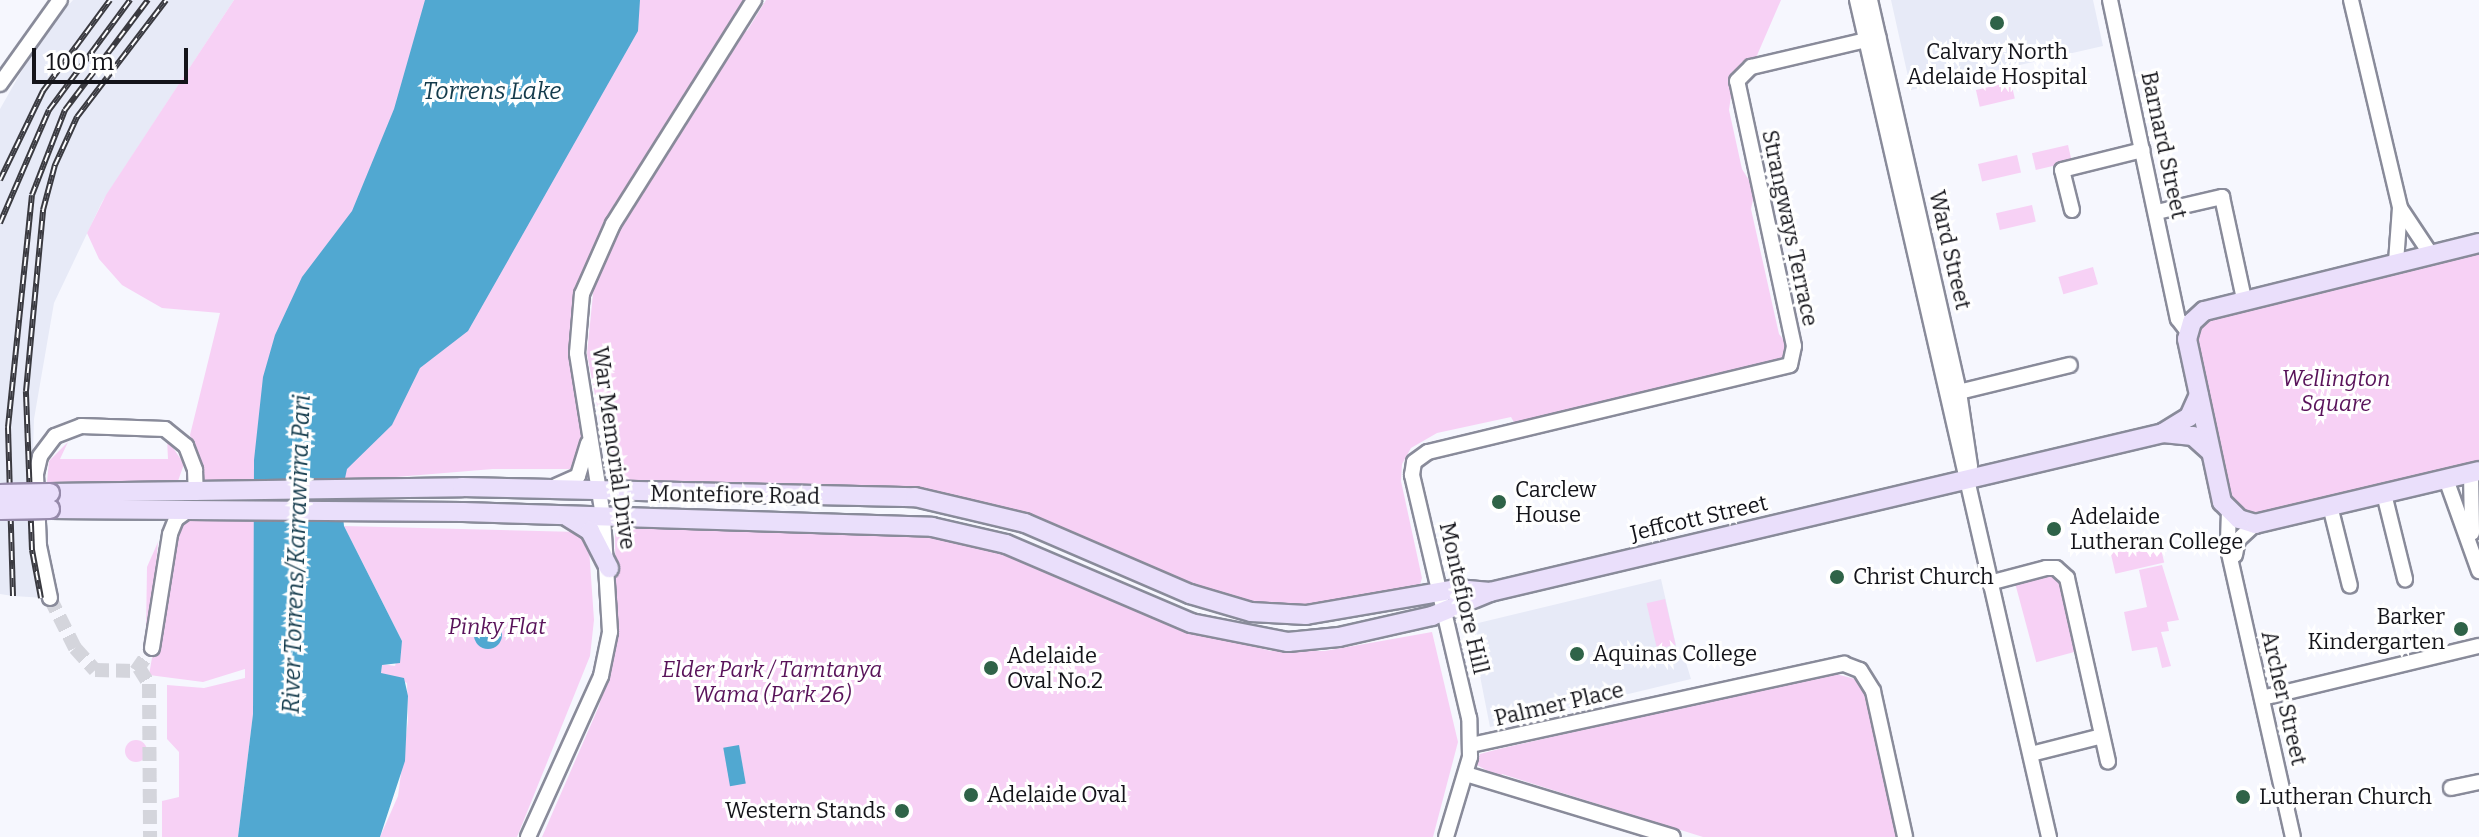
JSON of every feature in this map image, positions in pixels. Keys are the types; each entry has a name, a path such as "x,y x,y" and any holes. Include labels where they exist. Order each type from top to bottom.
{"main road":[{"path":"2475,472 2255,524 2229,511 2222,502 2188,332 2198,314 2244,299 2479,243"},
{"name":"Jeffcott Street","path":"1446,612 1490,592 2163,433 2189,417 2199,395"},
{"name":"Jeffcott Street","path":"2163,433 2193,436 2211,452"},
{"name":"Montefiore Road","path":"50,501 187,511 228,502 462,487 915,497 987,510 1217,604 1268,615 1324,613 1441,591"},
{"name":"Montefiore Road","path":"0,510 50,501 196,493 228,502 932,527 1006,544 1191,623 1266,640 1339,637 1446,612"},
{"path":"0,494 50,501"},
{"path":"554,515 583,523 609,568"},
{"path":"1094,581 1105,558"},
{"name":"Jeffcott Street","path":"1441,591 1490,592"}],"street":[{"path":"0,84 60,0"},
{"name":"War Memorial Drive","path":"528,837 601,676 610,632 609,568 577,337 590,270 635,186 754,0"},
{"path":"1857,0 1872,38"},
{"path":"1870,0 1872,38"},
{"name":"Barnard Street","path":"2110,0 2178,319 2188,332"},
{"path":"2351,0 2400,208 2396,262"},
{"name":"Ward Street","path":"1872,38 1959,392 1970,478 2049,837"},
{"name":"Ward Street","path":"1872,38 1957,445 1970,478"},
{"name":"Strangways Terrace","path":"1414,462 1428,452 1790,365 1794,346 1737,81 1751,67 1872,38"},
{"path":"2072,210 2062,170 2143,150"},
{"path":"2157,212 2222,197 2244,299"},
{"path":"2400,208 2430,253"},
{"path":"2176,300 2198,314"},
{"path":"1959,392 2070,365"},
{"path":"50,598 39,546 36,480 40,456 55,436 81,426 165,429 186,446 195,470 196,493"},
{"path":"543,488 578,476 589,431"},
{"name":"Montefiore Hill","path":"1414,462 1412,475 1446,612 1471,745"},
{"path":"2472,541 2475,472"},
{"path":"2446,479 2472,541 2479,571"},
{"path":"2384,494 2405,579"},
{"path":"2330,506 2350,586"},
{"path":"152,510 167,519 170,534"},
{"path":"152,648 170,534 176,519 187,511"},
{"name":"Archer Street","path":"2229,511 2232,568 2293,837"},
{"path":"2232,568 2238,540 2255,524"},
{"path":"1993,582 2046,568 2062,571 2108,761"},
{"path":"2262,698 2479,646"},
{"name":"Palmer Place","path":"1471,745 1844,664 1860,670 1873,691 1905,837"},
{"path":"2031,754 2102,736"},
{"path":"1446,837 1466,774 1471,745"},
{"path":"1466,774 1673,837"},
{"path":"2451,788 2479,782"}],"shaded area":[{"path":"73,0 234,0 102,202 54,303 34,419 32,480 45,598 13,596 0,594 0,109 41,37"},
{"name":"Calvary North Adelaide Hospital","path":"1891,0 2093,0 2103,46 1911,90"},
{"name":"Aquinas College","path":"1661,579 1678,654 1683,653 1691,679 1490,727 1470,625"}],"green space":[{"path":"234,0 745,0 584,269 571,337 582,446 578,469 493,469 323,483 207,482 202,477 190,435 220,313 162,308 122,285 99,259 87,233 106,195"},
{"path":"766,0 1781,0 1755,60 1734,74 1729,110 1742,169 1755,190 1751,209 1779,334 1790,348 1786,362 1516,426 1511,417 1437,433 1411,448 1402,464 1401,481 1422,578 1418,592 1352,605 1239,607 987,507 612,482 587,354 596,264 741,27 747,31"},
{"path":"2011,82 2015,99 1980,107 1976,90"},
{"path":"2068,145 2072,162 2036,170 2032,153"},
{"path":"2017,155 2021,173 1982,182 1978,164"},
{"path":"2032,205 2036,222 2000,230 1996,213"},
{"name":"Wellington Square","path":"2479,252 2479,468 2252,518 2231,501 2196,343 2205,320"},
{"path":"2093,267 2098,284 2063,294 2058,277"},
{"path":"167,439 184,464 178,481 47,482 49,461 68,442 60,459 168,459"},
{"path":"254,512 253,714 238,837 162,837 162,801 179,797 179,752 167,739 167,685 204,688 245,678 245,669 203,682 149,675 176,519"},
{"name":"Elder Park / Tarntanya Wama (Park 26)","path":"627,524 923,534 990,547 1183,629 1271,651 1325,651 1432,632 1458,742 1433,837 542,837 599,706 616,641 615,533 625,533"},
{"name":"Pinky Flat","path":"344,526 579,532 589,548 594,620 590,656 517,837 380,837 398,796 408,721 407,683 381,674 382,664 395,666 402,641"},
{"path":"2159,540 2164,562 2115,574 2110,551"},
{"path":"158,542 152,610 146,631 147,567"},
{"path":"2162,565 2179,620 2167,622 2169,631 2161,632 2171,666 2162,668 2157,647 2132,651 2124,612 2147,607 2139,570"},
{"path":"2060,573 2081,650 2036,662 2016,585"},
{"path":"1665,599 1676,645 1657,649 1646,603"},
{"path":"1832,673 1855,679 1867,694 1899,837 1703,837 1502,774 1500,778 1477,765 1480,754 1499,749"},
{"path":"136,740 144,743 147,751 144,759 136,762 128,759 125,751 128,743"}],"water":[{"name":"Torrens Lake","path":"425,0 640,0 638,31 468,331 420,368 392,425 347,469 341,497 344,526 402,641 400,663 382,665 381,673 404,678 408,696 405,761 380,837 238,837 253,714 254,460 263,377 275,335 302,277 352,211 394,109"},
{"path":"488,621 498,625 502,635 498,645 488,649 478,645 474,635 478,625"},
{"path":"739,745 746,783 730,786 723,748"}],"tunnel":[{"path":"50,598 75,648 95,670 136,671 152,648"},
{"path":"139,668 149,684 150,837"}],"railway":[{"path":"0,180 43,91 110,0"},
{"path":"0,223 49,110 130,0"},
{"path":"13,596 8,427 32,195 65,110 148,0"},
{"path":"41,598 32,550 26,391 43,210 55,165 77,117 166,0"}],"place":[{"name":"Calvary North Adelaide Hospital","path":"1997,23"},
{"name":"Carclew House","path":"1499,502"},
{"name":"Adelaide Lutheran College","path":"2054,529"},
{"name":"Christ Church","path":"1837,577"},
{"name":"Barker Kindergarten","path":"2461,629"},
{"name":"Aquinas College","path":"1577,654"},
{"name":"Adelaide Oval No.2","path":"991,668"},
{"name":"Adelaide Oval","path":"971,795"},
{"name":"Lutheran Church","path":"2243,797"},
{"name":"Western Stands","path":"902,811"}],"water label":[{"name":"River Torrens/Karrawirra Pari","path":"297,554"}]}
